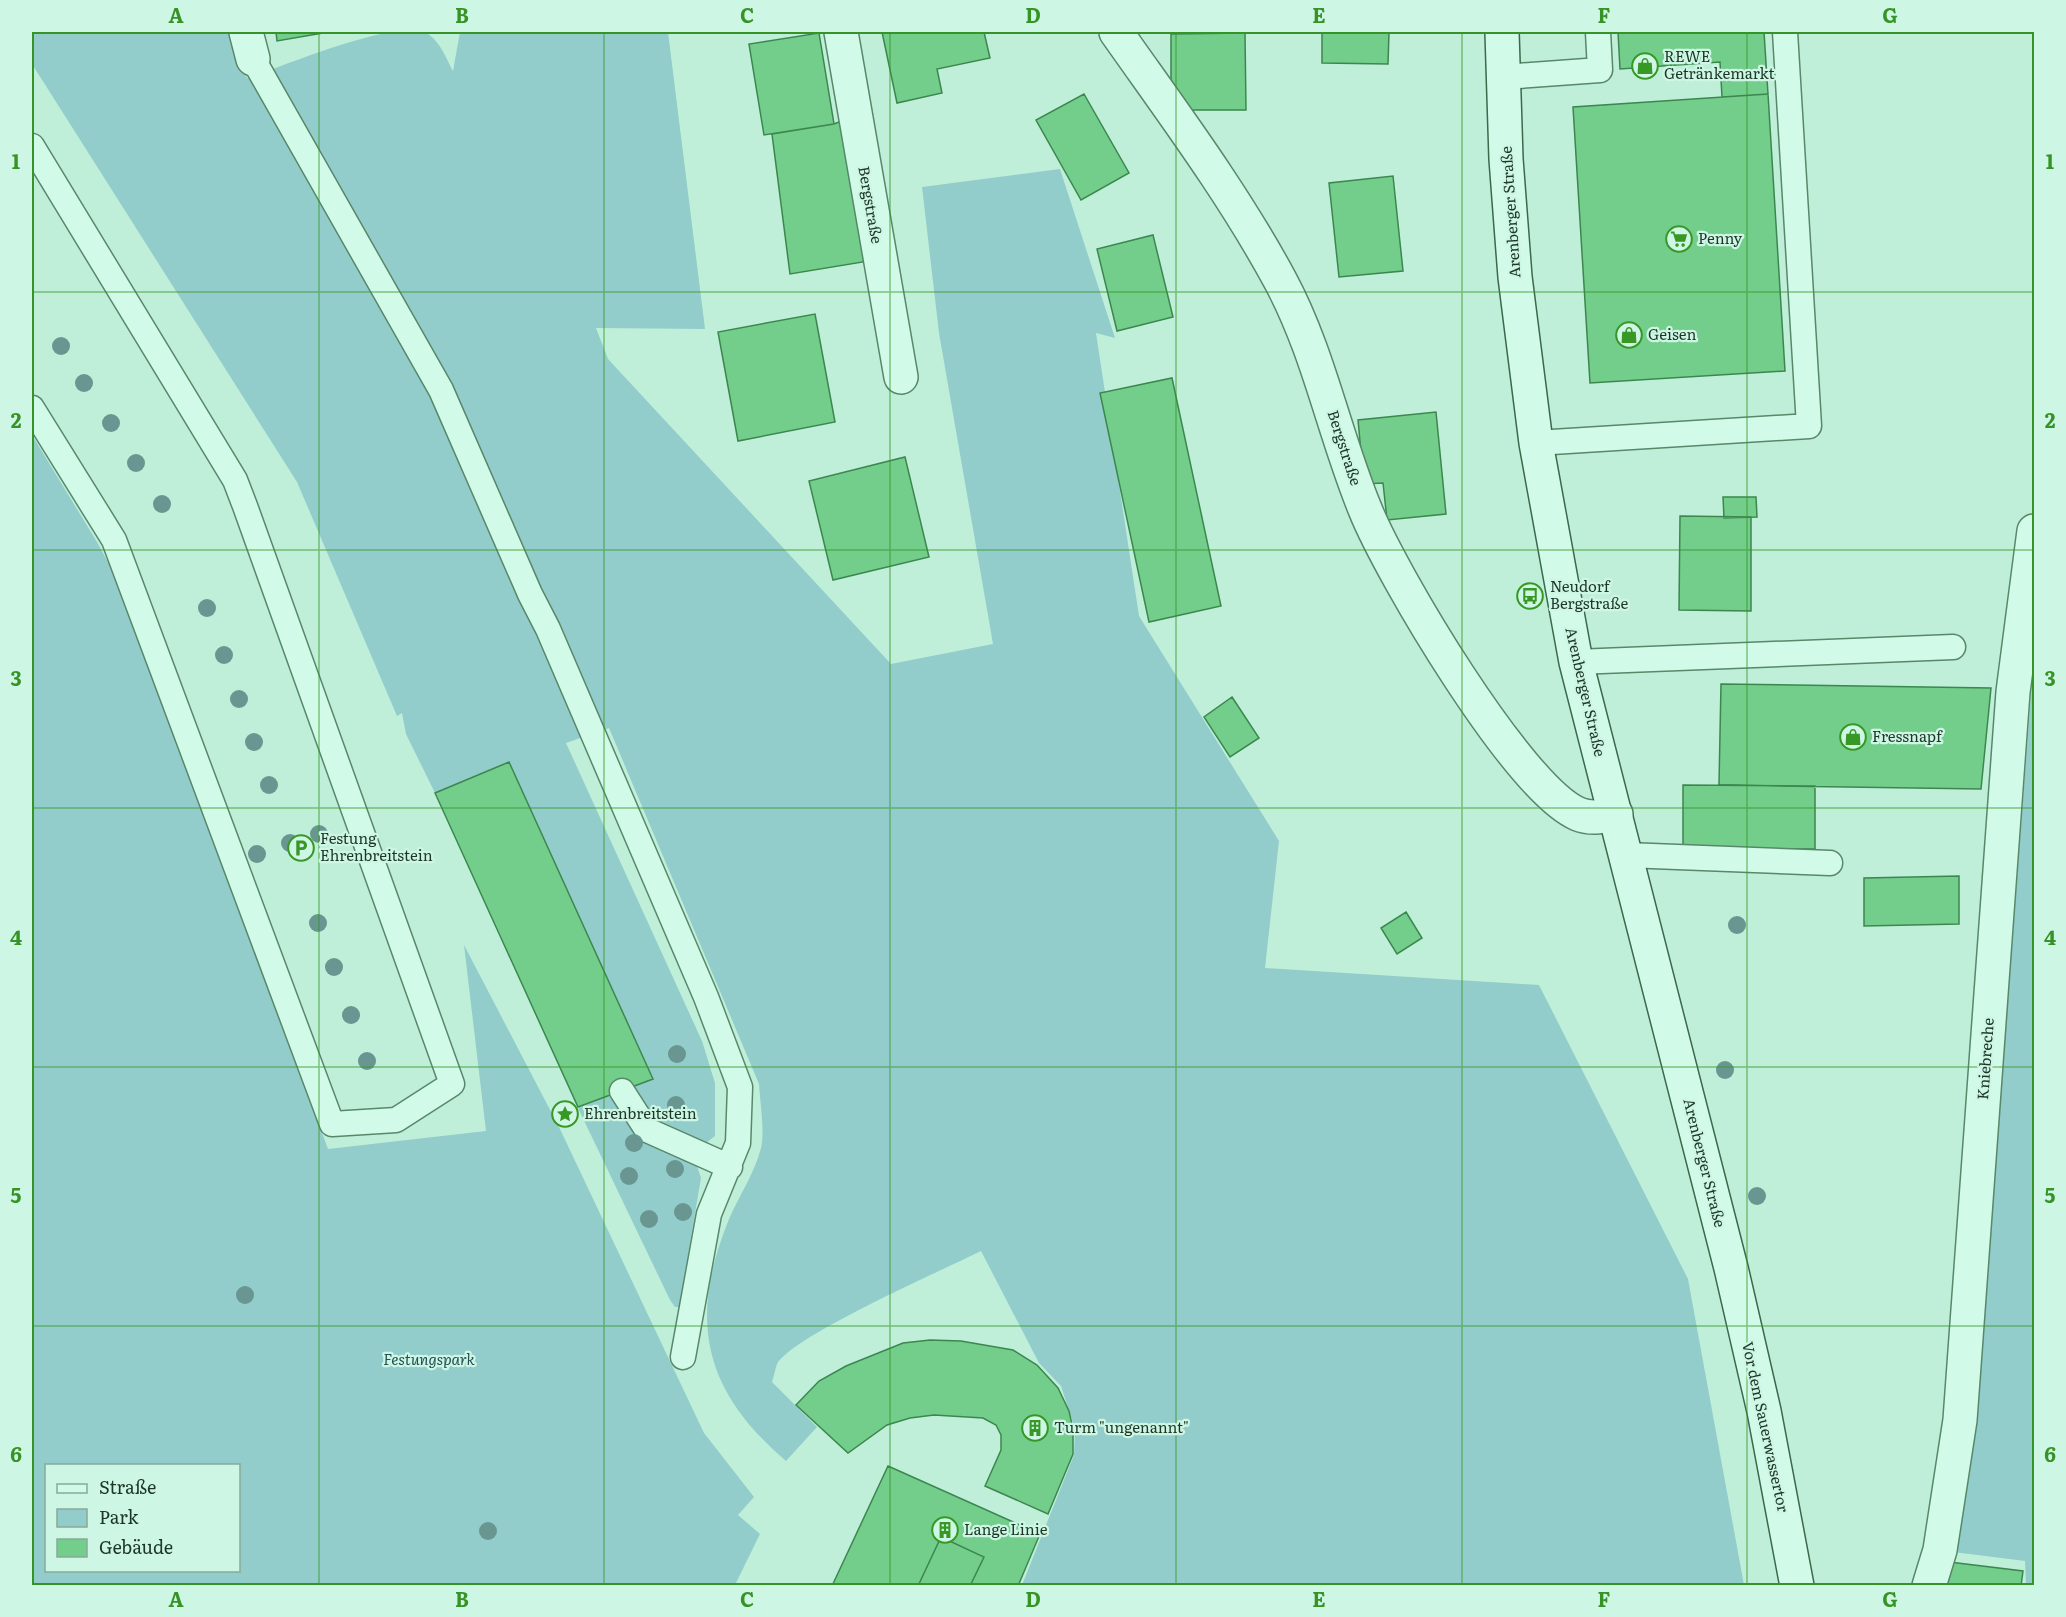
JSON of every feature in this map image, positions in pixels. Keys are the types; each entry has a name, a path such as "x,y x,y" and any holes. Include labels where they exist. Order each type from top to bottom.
{"street":[{"name":"Bergstraße","path":"841,32 901,377"},
{"name":"Bergstraße","path":"1116,32 1223,185 1280,279 1298,315 1314,358 1366,512 1398,576 1436,640 1492,722 1525,767 1545,789 1578,814 1601,817 1616,814"},
{"name":"Arenberger Straße","path":"1502,32 1510,231 1536,443 1576,662 1731,1268"},
{"name":"Kniebreche","path":"1929,1586 1940,1550 1960,1420 2013,692 2034,531"},
{"name":"Vor dem Sauerwassertor","path":"1731,1268 1764,1411 1797,1586"}],"lane":[{"path":"1504,77 1600,70 1598,32"},
{"path":"1536,443 1809,426 1785,32"},
{"path":"250,45 441,390 530,594 549,628 706,997 740,1087 738,1143 709,1214 683,1357"},
{"path":"32,147 234,480 245,506 452,1084 396,1120 333,1124 114,540 32,408"},
{"path":"1576,662 1953,647"},
{"path":"1626,855 1830,863"},
{"path":"622,1091 647,1130 729,1167"}],"green space":[{"path":"407,30 423,32 433,38 453,71 460,32 668,32 705,329 596,328 608,359 891,664 993,644 939,333 922,187 1060,169 1115,338 1096,333 1139,616 1279,841 1265,968 1539,985 1688,1279 1744,1585 1022,1585 1074,1455 1075,1429 1061,1386 1039,1363 981,1251 839,1321 789,1352 777,1364 772,1382 817,1427 786,1461 758,1434 736,1407 721,1380 711,1351 707,1321 709,1289 716,1255 729,1219 751,1175 761,1148 759,1084 609,728 566,743 702,1041 715,1083 715,1136 706,1143 693,1143 654,1125 631,1087 653,1078 509,762 435,793 406,734 402,713 397,716 297,482 32,64 32,32 232,32 247,78 336,46"},
{"name":"Festungspark","path":"32,435 110,566 328,1149 486,1131 464,945 559,1127 704,1433 754,1497 738,1515 760,1534 735,1585 32,1585"},
{"path":"2034,657 2034,1585 2026,1585 2025,1561 1945,1551 2001,1088"},
{"path":"612,1094 687,1161 697,1166 701,1178 679,1307 675,1307 670,1300 578,1108"}],"building":[{"path":"276,32 329,32 277,41"},
{"path":"882,32 984,32 990,58 937,69 942,93 897,103"},
{"path":"1322,32 1389,32 1388,64 1322,63"},
{"name":"REWE Getränkemarkt","path":"1618,32 1764,32 1768,94 1722,97 1720,62 1620,69"},
{"path":"819,33 834,124 764,135 749,44"},
{"path":"1245,33 1246,110 1171,110 1171,34"},
{"path":"1084,94 1129,173 1081,200 1036,120"},
{"name":"Penny","path":"1768,94 1785,371 1590,383 1573,107"},
{"path":"846,119 869,261 790,274 772,134 834,124"},
{"path":"1393,176 1403,271 1339,277 1329,183"},
{"path":"1153,235 1173,317 1117,331 1097,249"},
{"path":"815,314 835,422 738,441 718,332"},
{"path":"1172,378 1221,606 1149,622 1100,393"},
{"path":"1436,412 1446,514 1387,520 1383,483 1364,484 1358,420"},
{"path":"905,457 929,557 833,580 809,481"},
{"path":"1723,497 1756,497 1757,517 1724,518"},
{"path":"1680,516 1751,517 1751,611 1679,610"},
{"name":"Fressnapf","path":"1721,684 1991,688 1981,789 1719,785"},
{"path":"1232,697 1259,738 1230,757 1204,717"},
{"path":"509,762 653,1079 578,1107 435,793"},
{"path":"1683,785 1815,786 1815,849 1683,849"},
{"path":"1959,876 1959,924 1864,926 1864,878"},
{"path":"1406,912 1422,938 1397,954 1381,928"},
{"name":"Turm \"ungenannt\"","path":"930,1340 961,1341 1013,1350 1037,1365 1058,1388 1069,1411 1073,1429 1073,1454 1048,1514 985,1486 1001,1450 1001,1435 996,1425 983,1418 934,1415 910,1418 887,1425 848,1453 796,1405 819,1381 846,1366 903,1343"},
{"name":"Lange Linie","path":"888,1466 1040,1534 1018,1586 832,1586"},
{"path":"941,1537 984,1557 970,1586 918,1586"},
{"path":"1941,1561 2023,1571 2021,1586 1938,1586"}],"place":[{"name":"REWE Getränkemarkt","path":"1645,66"},
{"name":"Penny","path":"1679,239"},
{"name":"Geisen","path":"1629,335"},
{"name":"Neudorf Bergstraße","path":"1530,596"},
{"name":"Fressnapf","path":"1853,737"},
{"name":"Festung Ehrenbreitstein","path":"301,848"},
{"name":"Ehrenbreitstein","path":"565,1114"},
{"name":"Turm \"ungenannt\"","path":"1035,1428"},
{"name":"Lange Linie","path":"945,1530"}]}
